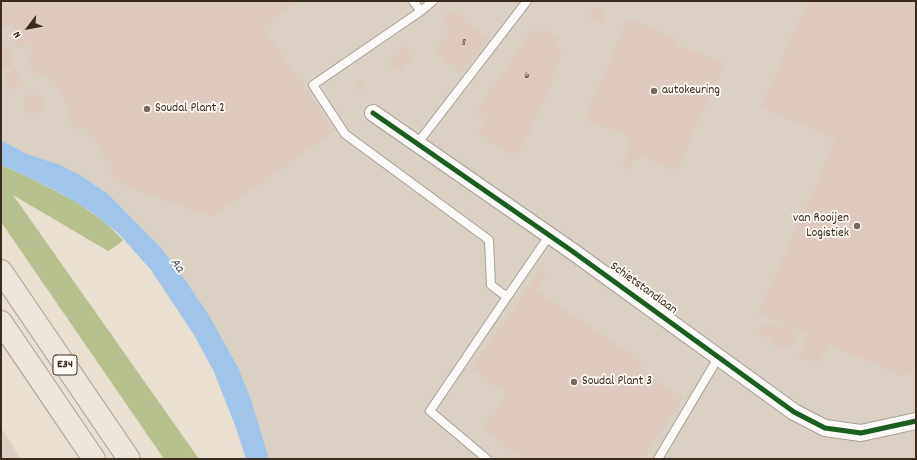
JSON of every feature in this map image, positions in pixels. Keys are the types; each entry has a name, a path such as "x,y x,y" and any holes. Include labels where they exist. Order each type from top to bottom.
{"highway":[{"name":"E34","path":"1,271 129,459"},
{"name":"E34","path":"1,322 94,459"}],"street":[{"name":"Schietstandlaan","path":"373,113 549,236 794,412 825,428 861,433 916,421"}],"lane":[{"path":"414,1 421,11"},
{"path":"433,1 421,11 313,85 344,134 489,240 491,285 507,297"},
{"path":"416,144 527,1"},
{"path":"487,459 430,411 549,236"},
{"path":"658,459 718,358"}],"shaded area":[{"path":"1,1 916,1 916,459 269,459 251,399 238,367 207,312 177,268 161,248 108,194 80,175 60,165 27,154 1,140"},
{"path":"1,427 21,459 1,459"}],"green space":[{"path":"1,165 75,201 106,223 123,240 108,251 13,195 199,459 164,459 1,222"}],"water":[{"path":"1,140 27,154 60,165 80,175 108,194 161,248 177,268 207,312 238,367 251,399 269,459 246,459 236,428 214,372 194,335 151,270 118,233 90,211 62,194 1,165"}],"building":[{"name":"Soudal Plant 2","path":"1,1 299,1 262,27 335,131 212,216 128,187 123,180 117,184 109,173 115,169 85,126 78,130 64,111 71,107 48,74 41,79 27,59 34,54 26,43 20,48 12,38 19,33 12,23 5,28 1,22 1,15 4,12 1,8"},
{"name":"van Rooijen Logistiek","path":"808,1 916,1 916,372 901,376 872,361 871,363 828,343 818,364 799,356 809,335 759,313 836,140 761,107"},
{"path":"594,7 606,12 601,24 589,19"},
{"path":"452,10 488,39 462,72 451,64 447,64 443,61 442,57 436,51 452,31 442,22"},
{"name":"autokeuring","path":"629,19 678,40 676,45 686,50 687,48 724,64 676,171 640,155 637,160 633,158 628,170 623,167 628,156 624,155 632,138 585,118"},
{"path":"534,29 542,34 545,30 558,39 555,44 562,49 544,103 529,123 534,125 532,131 513,157 478,132 486,119 476,112"},
{"path":"1,46 11,51 13,59 11,66 4,70 1,70"},
{"path":"403,47 413,56 400,72 390,64"},
{"path":"14,69 24,83 14,90 4,76"},
{"path":"361,80 366,83 361,90 356,87"},
{"path":"34,94 41,97 44,104 41,111 34,114 27,111 24,104 27,97"},
{"name":"Soudal Plant 3","path":"542,270 547,274 536,290 638,360 637,361 643,365 640,369 683,399 641,459 525,459 483,429 508,394 472,368"},
{"path":"763,323 777,328 785,327 790,329 794,337 794,342 786,349 780,349 774,345 771,339 758,334"}],"cycle path":[{"path":"373,113 572,251 794,412 825,428 861,433 916,421"}],"place":[{"name":"autokeuring","path":"654,91"},
{"name":"Soudal Plant 2","path":"147,109"},
{"name":"van Rooijen Logistiek","path":"857,226"},
{"name":"Soudal Plant 3","path":"574,382"}],"water label":[{"name":"Aa","path":"176,266"}]}
